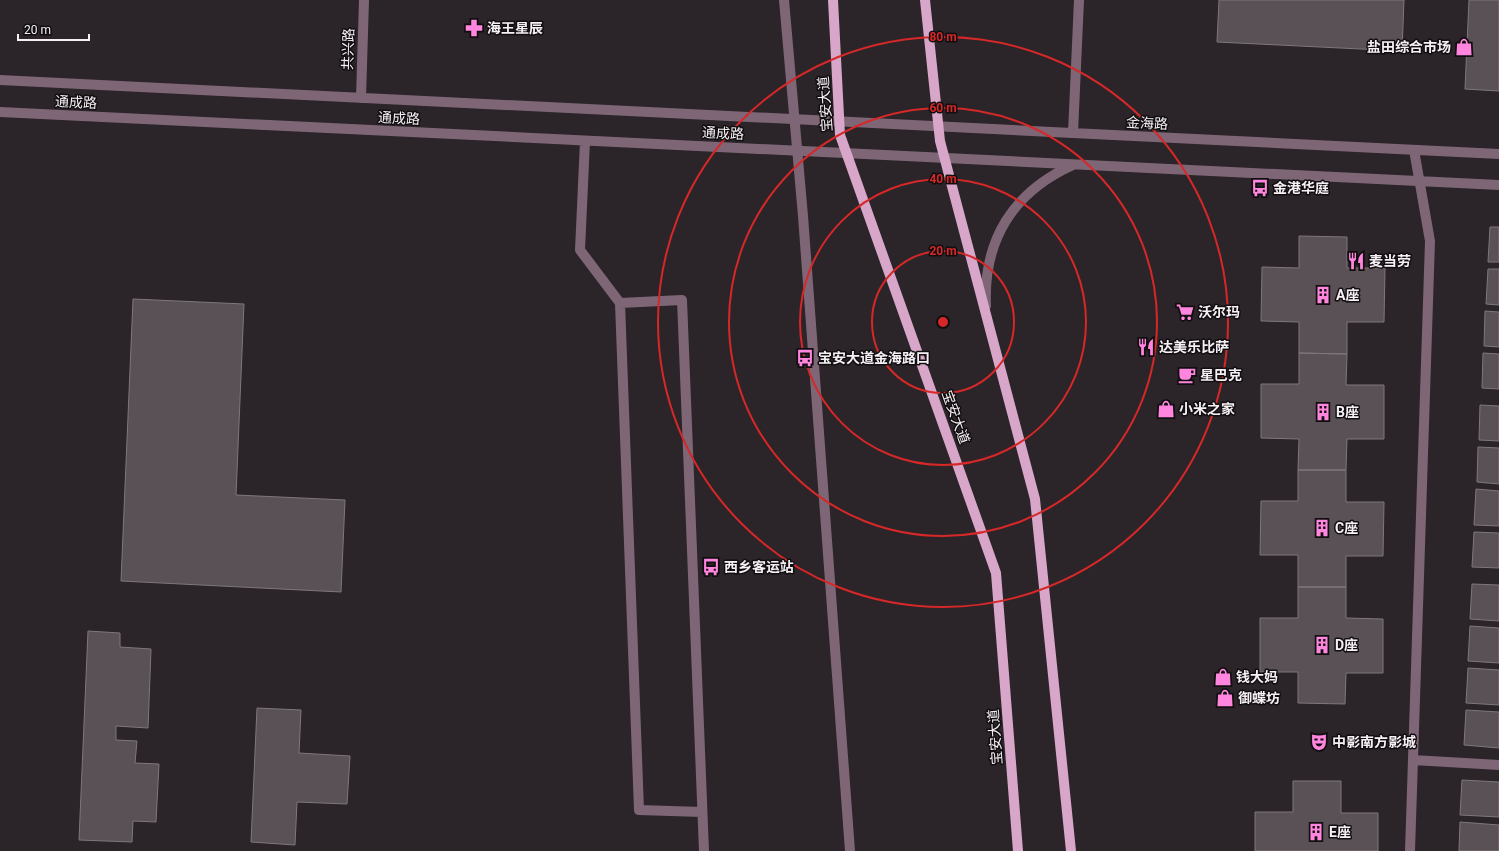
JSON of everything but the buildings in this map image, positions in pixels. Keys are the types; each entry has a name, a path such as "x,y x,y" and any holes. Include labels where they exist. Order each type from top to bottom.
{"main road":[{"name":"宝安大道","path":"833,0 840,135 996,573 1018,851"},
{"path":"924,0 939,126 945,158 1035,499 1071,851"}],"street":[{"name":"共兴路","path":"361,98 364,0"},
{"path":"784,0 795,119 850,851"},
{"path":"1073,133 1079,0"},
{"name":"通成路","path":"0,80 795,119"},
{"name":"通成路","path":"0,112 797,151"},
{"name":"金海路","path":"795,119 1499,154"},
{"path":"585,141 580,250 620,303 639,810 702,812"},
{"path":"1410,851 1430,241 1414,150"},
{"path":"797,151 1499,185"},
{"path":"986,314 985,291 988,268 994,245 1002,224 1015,206 1032,190 1053,174 1076,164"},
{"path":"620,303 682,300 704,851"},
{"path":"1414,760 1499,765"}],"place":[{"name":"海王星辰","path":"474,28"},
{"name":"盐田综合市场","path":"1464,47"},
{"name":"金港华庭","path":"1260,188"},
{"name":"麦当劳","path":"1356,261"},
{"name":"A座","path":"1323,295"},
{"name":"沃尔玛","path":"1185,312"},
{"name":"达美乐比萨","path":"1146,347"},
{"name":"宝安大道金海路口","path":"805,358"},
{"name":"星巴克","path":"1187,375"},
{"name":"小米之家","path":"1166,409"},
{"name":"B座","path":"1323,412"},
{"name":"C座","path":"1322,528"},
{"name":"西乡客运站","path":"711,567"},
{"name":"D座","path":"1322,645"},
{"name":"钱大妈","path":"1223,677"},
{"name":"御蝶坊","path":"1225,698"},
{"name":"中影南方影城","path":"1319,742"},
{"name":"E座","path":"1316,832"}]}
